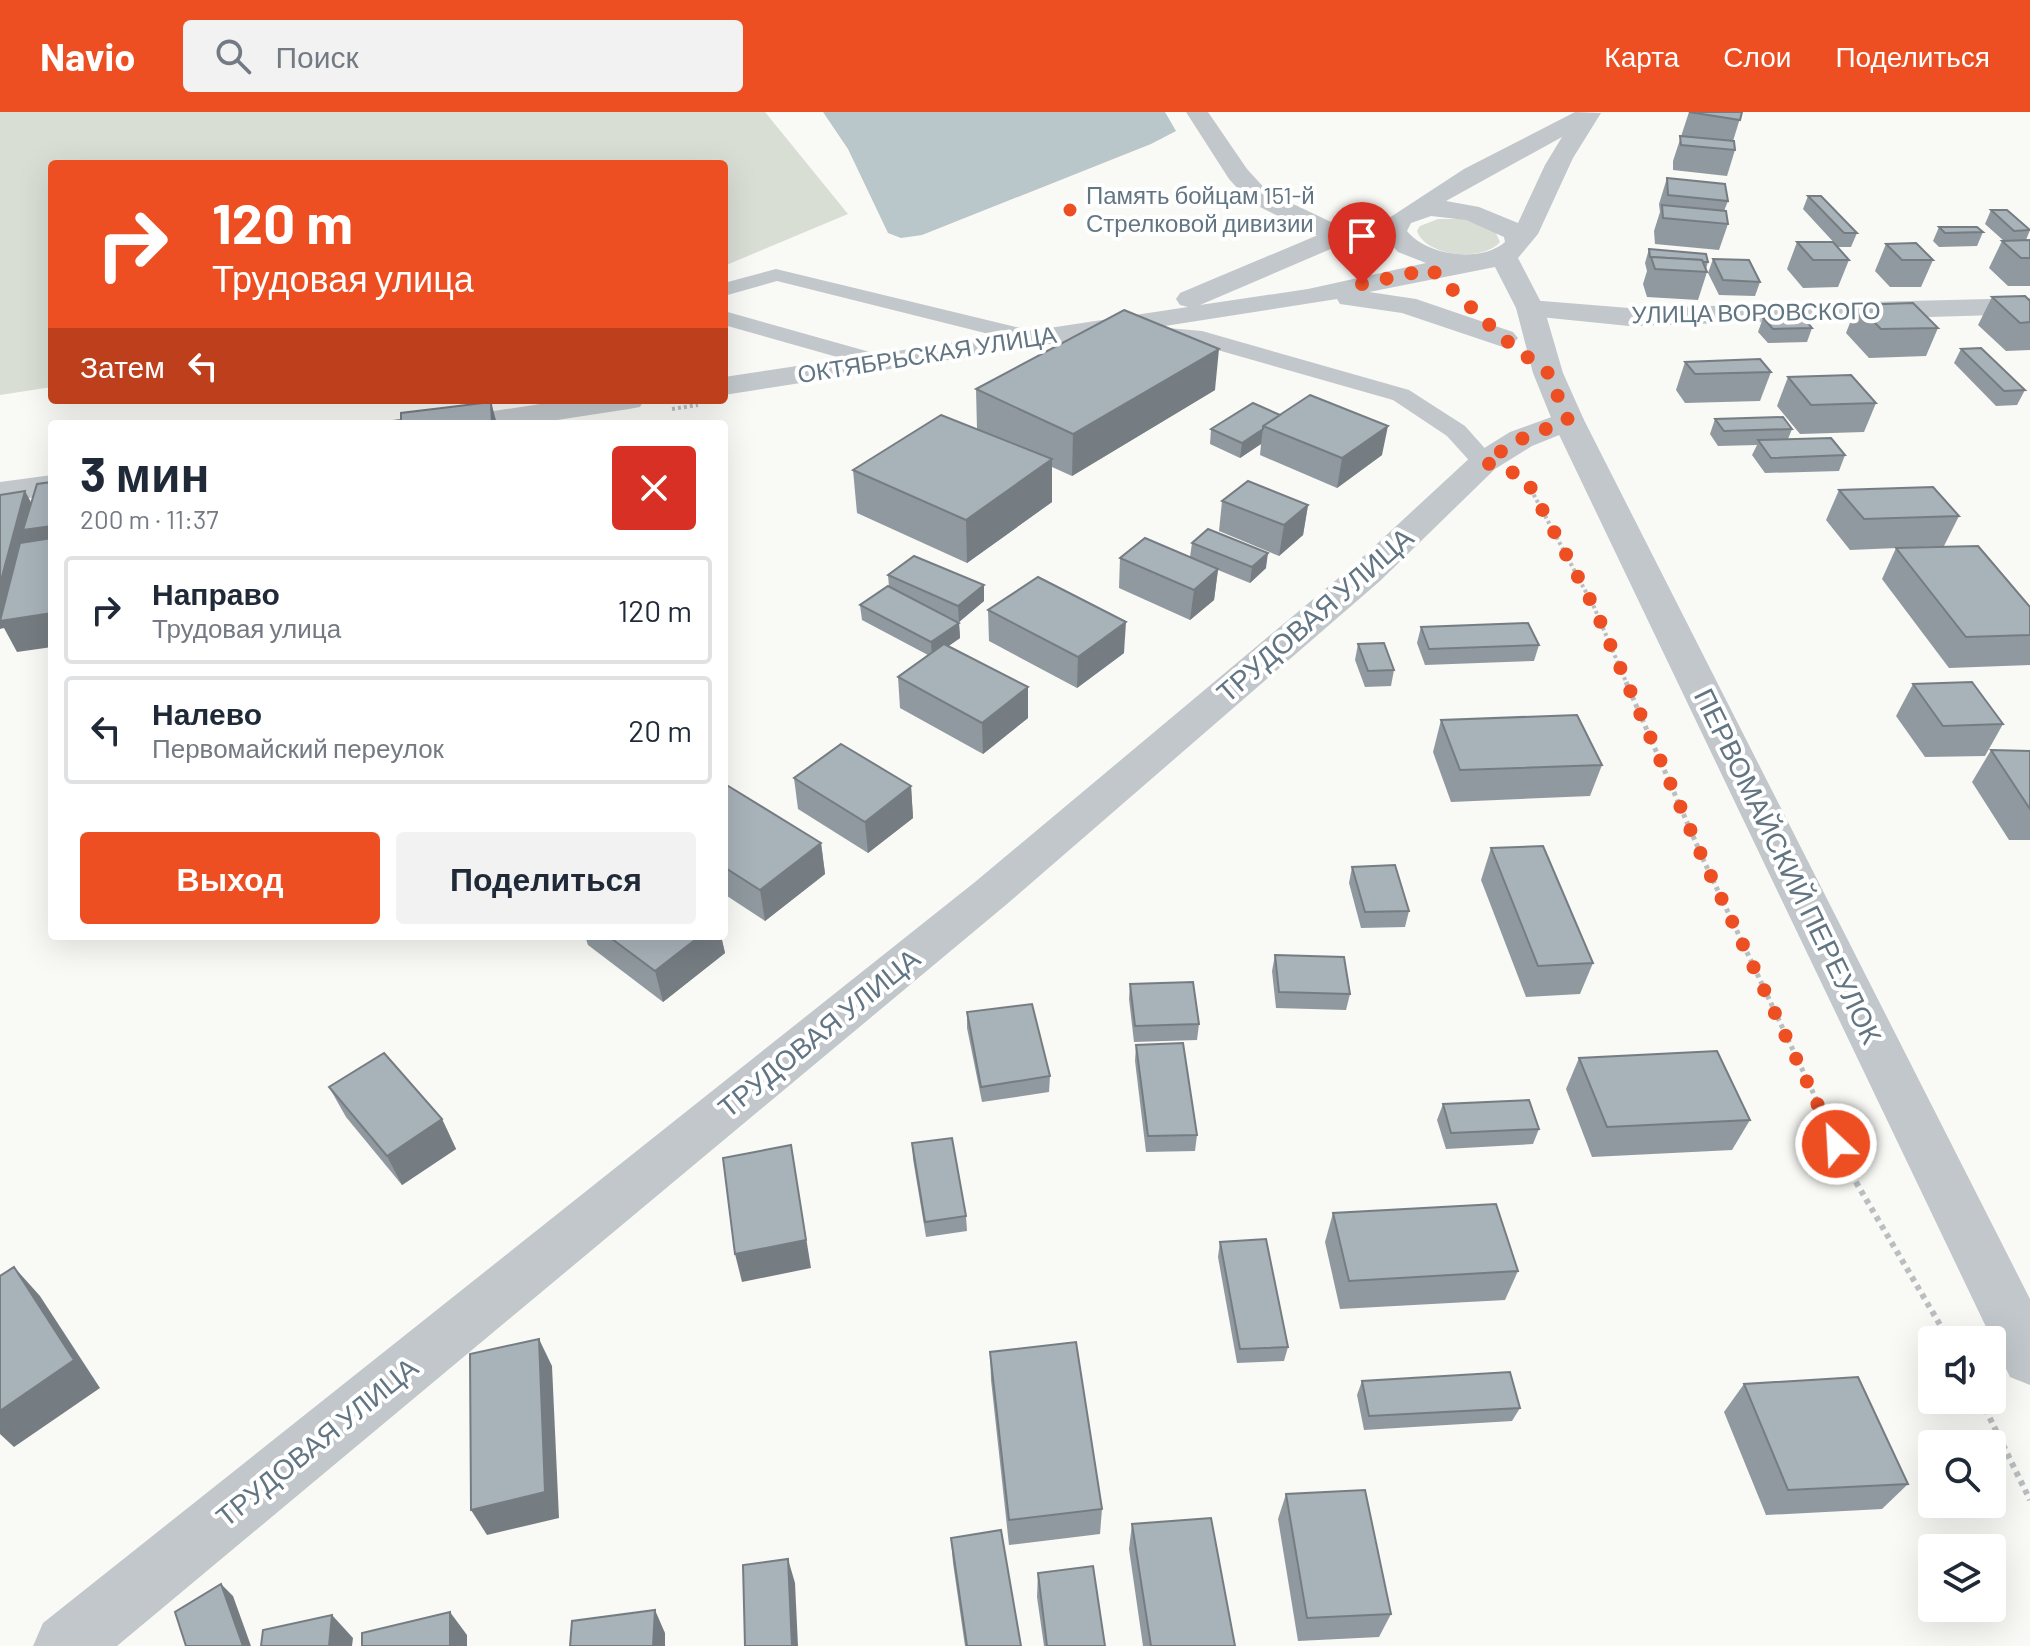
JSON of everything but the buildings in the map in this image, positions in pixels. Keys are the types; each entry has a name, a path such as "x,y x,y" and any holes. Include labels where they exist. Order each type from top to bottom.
{"street":[{"path":"1197,112 1238,174 1259,197 1339,236"},
{"path":"1591,113 1557,164 1542,201 1510,249 1471,261 1435,257 1402,229 1473,174 1591,113"},
{"name":"ОКТЯБРЬСКАЯ УЛИЦА","path":"1116,326 1339,236 1402,229 1434,209 1475,212 1507,224 1516,233 1510,249"},
{"name":"ПЕРВОМАЙСКИЙ ПЕРЕУЛОК","path":"1402,229 1431,269 1503,338 1548,373"},
{"name":"ПЕРВОМАЙСКИЙ ПЕРЕУЛОК","path":"1510,249 1548,373 1568,420 2030,1358"},
{"name":"ОКТЯБРЬСКАЯ УЛИЦА","path":"728,392 876,361 1308,297 1471,261"},
{"name":"ОКТЯБРЬСКАЯ УЛИЦА","path":"1308,297 1364,298 1406,305 1503,338"},
{"name":"УЛИЦА ВОРОВСКОГО","path":"1530,308 1629,317 2030,306"},
{"path":"495,420 602,404"},
{"name":"ТРУДОВАЯ УЛИЦА","path":"66,1646 991,893 1367,573 1484,462 1521,439 1568,420"},
{"path":"0,492 48,486"}],"lane":[{"path":"728,289 776,275 1033,338"},
{"path":"728,319 876,361"},
{"path":"1116,326 1202,338 1401,395 1456,431 1484,462"}],"path":[{"path":"665,410 685,404"},
{"path":"1484,462 1525,477 1594,607 1703,859 1850,1172 1941,1326"},
{"path":"1988,1414 2030,1500"}],"shaded area":[{"path":"0,112 765,112 848,214 728,264 728,160 48,160 48,388 0,395"},
{"path":"823,112 1165,112 1176,131 1151,144 922,235 901,238 888,233 848,149"},
{"path":"1438,219 1463,219 1495,231 1500,242 1492,248 1469,254 1443,251 1422,240 1417,231 1420,226"}],"place":[{"name":"Память бойцам 151-й Стрелковой дивизии","path":"1070,210"}],"route":[{"path":"1362,284 1431,269 1503,338 1548,373 1568,420 1521,439 1484,462 1525,477 1594,607 1703,859 1836,1144"}]}
